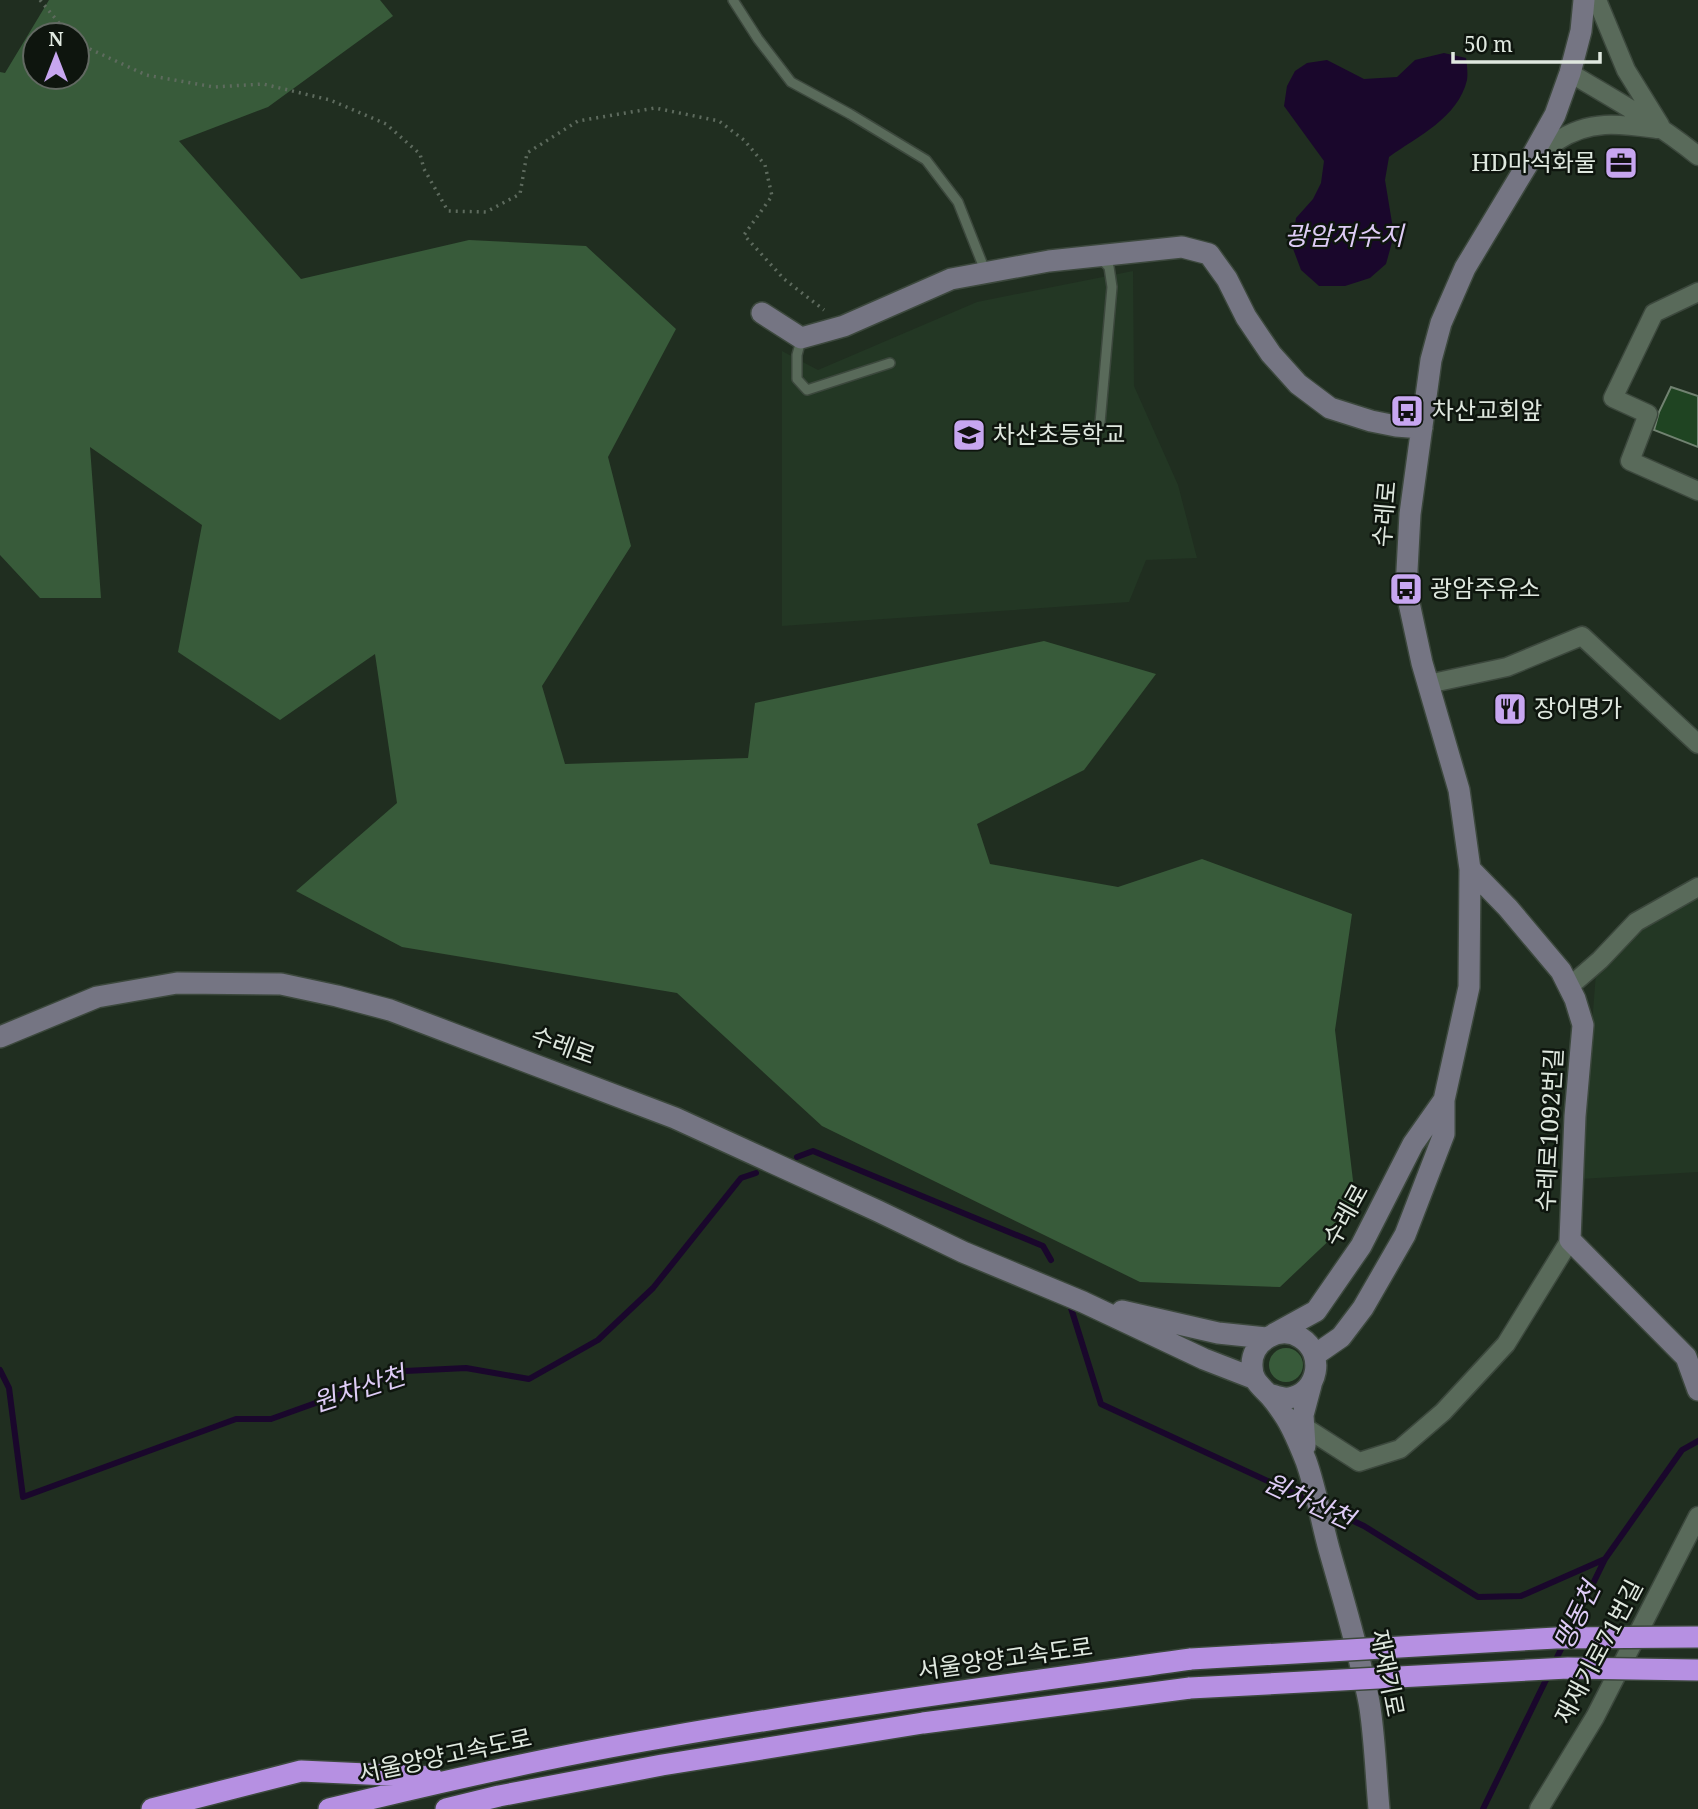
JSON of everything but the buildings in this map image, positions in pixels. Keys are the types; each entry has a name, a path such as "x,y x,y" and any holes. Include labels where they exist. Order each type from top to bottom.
{"highway":[{"name":"서울양양고속도로","path":"329,1809 458,1778 687,1734 916,1698 1191,1660 1556,1637 1698,1637"},
{"name":"서울양양고속도로","path":"446,1809 499,1796 662,1765 923,1723 1190,1688 1568,1668 1698,1670"},
{"path":"152,1809 301,1772 458,1778"}],"main road":[{"name":"수레로","path":"1315,1355 1341,1337 1363,1308 1405,1235 1444,1134 1444,1100 1469,987 1470,869 1459,790 1428,684 1406,589 1410,514 1431,360 1441,323 1465,268 1555,115 1581,31 1584,0"},
{"path":"762,313 801,338 844,326 951,279 1049,261 1182,247 1209,254 1227,279 1271,354 1298,384 1330,408 1371,421 1422,428"},
{"name":"수레로1092번길","path":"1470,869 1508,908 1560,971 1575,999 1583,1025 1575,1116 1570,1240 1686,1357 1698,1386"},
{"name":"수레로","path":"0,1037 97,997 177,983 281,984 390,1010 675,1118 963,1252 1083,1301 1204,1359 1254,1378"},
{"name":"수레로","path":"1083,1301 1217,1333 1270,1336 1317,1311 1361,1246 1413,1144 1444,1100"},
{"path":"1306,1462 1303,1415 1317,1371 1315,1355 1309,1344 1299,1336 1286,1333 1270,1336 1258,1346 1251,1367 1259,1387 1280,1398 1292,1398 1311,1385"},
{"path":"1269,1394 1285,1416 1306,1462"},
{"name":"재재기로","path":"1306,1462 1350,1617 1370,1707 1379,1809"}],"street":[{"path":"1597,0 1626,70 1664,131"},
{"path":"1570,73 1622,103 1698,156"},
{"path":"1527,165 1556,141 1575,131 1594,126 1627,125 1664,131"},
{"path":"1698,292 1654,313 1613,398 1648,414 1630,461 1698,491"},
{"path":"1428,684 1507,667 1582,636 1698,744"},
{"path":"1569,987 1600,960 1636,922 1698,887"},
{"path":"1303,1426 1359,1462 1400,1449 1443,1412 1506,1344 1570,1240"},
{"name":"재재기로71번길","path":"1539,1809 1595,1717 1698,1516"}],"lane":[{"path":"733,0 758,39 791,82 926,160 958,202 986,273"},
{"path":"1098,256 1109,267 1112,287 1100,423"},
{"path":"801,338 797,355 797,379 807,390 890,363"}],"path":[{"path":"40,0 57,21"},
{"path":"91,49 146,75 214,87 263,84 330,100 386,124 420,154 424,169 448,211 485,212 520,194 527,153 578,121 654,108 719,121 744,140 765,165 772,196 744,235 785,279 844,326"}],"shaded area":[{"path":"49,0 380,0 393,16 268,107 179,141 301,279 469,240 586,246 676,329 608,457 631,546 542,686 565,764 748,758 755,703 1044,641 1156,674 1084,770 977,824 990,864 1118,887 1202,859 1352,914 1335,1030 1357,1214 1280,1287 1140,1282 822,1126 677,993 402,947 296,891 397,803 375,654 280,720 178,652 202,525 90,447 101,598 40,598 0,555 0,72 5,73 21,46 21,91 91,91 91,21 36,21"},
{"name":"차산초등학교","path":"1133,271 1134,386 1178,485 1197,558 1146,560 1129,602 782,626 782,351 818,370 977,302"},
{"path":"1698,895 1698,1172 1580,1179 1596,973 1624,941"},
{"path":"1286,1348 1298,1353 1303,1365 1298,1377 1286,1382 1274,1377 1269,1365 1274,1353"}],"water":[{"name":"광암저수지","path":"1444,53 1466,58 1467,80 1455,105 1446,116 1389,157 1385,180 1394,235 1386,264 1370,278 1345,286 1319,286 1301,270 1292,246 1296,218 1313,199 1321,183 1324,161 1284,106 1287,86 1295,71 1307,63 1327,60 1364,79 1397,77 1415,60"}],"waterway":[{"name":"원차산천","path":"797,1157 813,1151 1043,1246 1051,1260"},
{"name":"원차산천","path":"0,1370 9,1388 23,1497 236,1419 271,1419 405,1371 466,1368 529,1379 598,1340 653,1288 741,1178 756,1173"},
{"name":"원차산천","path":"1071,1308 1101,1404 1313,1502"},
{"name":"맹동천","path":"1483,1809 1605,1559 1682,1450 1698,1441"},
{"name":"원차산천","path":"1323,1507 1364,1526 1478,1597 1521,1596 1605,1559"}],"place":[{"name":"HD마석화물","path":"1621,163"},
{"name":"차산교회앞","path":"1407,411"},
{"name":"차산초등학교","path":"969,435"},
{"name":"광암주유소","path":"1406,589"},
{"name":"장어명가","path":"1510,709"}]}
